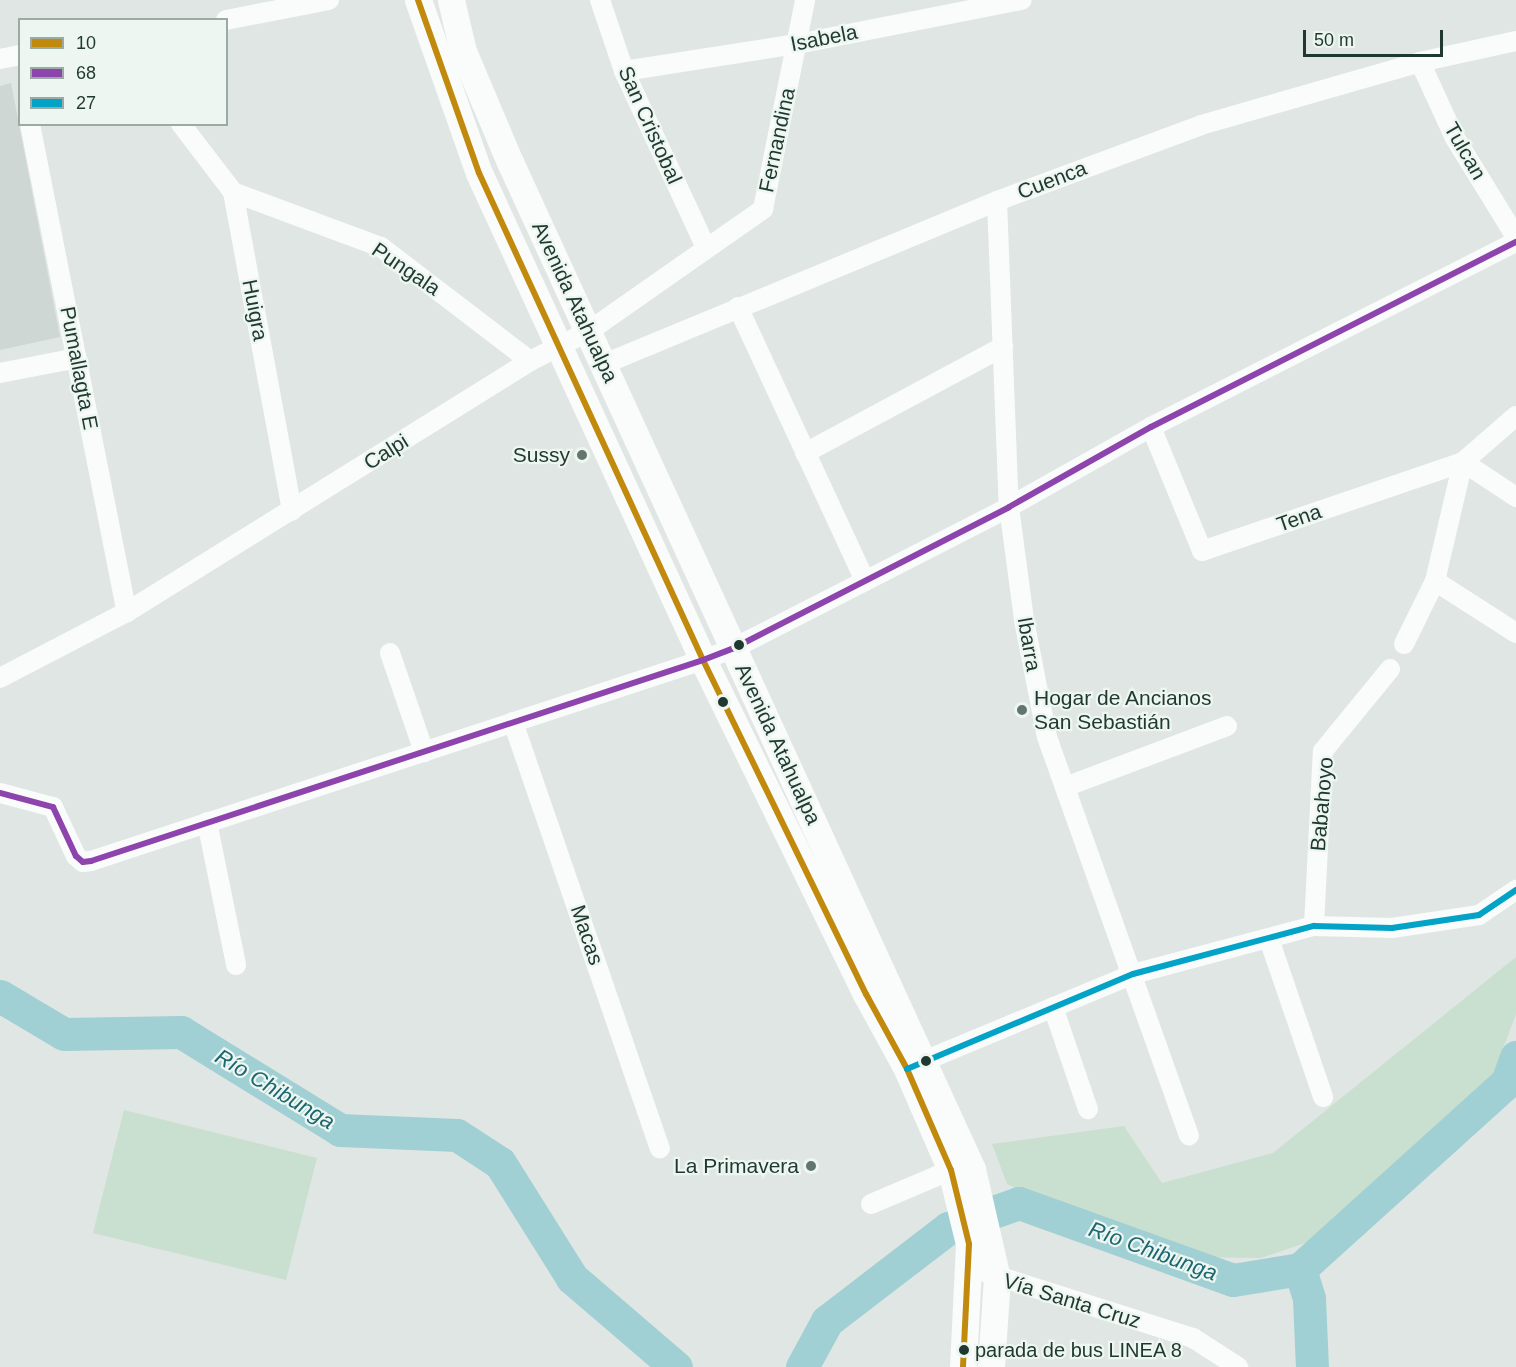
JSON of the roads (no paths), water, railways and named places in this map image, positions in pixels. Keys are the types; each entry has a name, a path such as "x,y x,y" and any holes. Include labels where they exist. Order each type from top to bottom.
{"main road":[{"name":"Avenida Atahualpa","path":"418,0 479,173 561,346 703,660 866,994 916,1065"},
{"name":"Avenida Atahualpa","path":"451,0 464,51 734,648 916,1065 959,1172 977,1252 963,1367"},
{"name":"Avenida Atahualpa","path":"977,1252 997,1278 991,1367"}],"street":[{"path":"228,20 328,0"},
{"name":"San Cristobal","path":"600,0 624,71 706,248"},
{"name":"Fernandina","path":"763,209 805,0"},
{"name":"Isabela","path":"624,71 797,44 1022,0"},
{"name":"Cuenca","path":"604,364 997,201 1201,124 1420,62 1516,41"},
{"name":"Tulcan","path":"1420,62 1455,138 1516,237"},
{"name":"Pumallagta E","path":"30,126 127,612"},
{"name":"Huigra","path":"182,126 232,192 292,511"},
{"name":"Pungala","path":"232,192 381,248 530,361"},
{"name":"Ibarra","path":"997,201 1009,507 1024,620 1047,737 1189,1135"},
{"name":"Calpi","path":"0,678 127,612 530,361 589,331 763,209"},
{"path":"0,793 53,807 76,856 83,862 703,660 734,648 1009,507 1151,427 1516,242"},
{"path":"738,307 865,581"},
{"path":"805,453 1003,347"},
{"path":"0,373 76,358"},
{"path":"1404,644 1435,581 1463,462 1516,416"},
{"name":"Tena","path":"1151,427 1202,551 1463,462"},
{"path":"1463,462 1516,497"},
{"path":"1435,581 1516,633"},
{"path":"390,653 424,752"},
{"name":"Babahoyo","path":"1314,926 1323,751 1389,669"},
{"name":"Macas","path":"513,722 660,1148"},
{"path":"1065,787 1227,726"},
{"path":"207,822 236,965"},
{"path":"916,1065 1133,974 1314,926 1392,928 1479,915 1516,890"},
{"path":"1269,939 1323,1097"},
{"path":"1053,1007 1088,1109"},
{"path":"871,1204 959,1172"},
{"name":"Vía Santa Cruz","path":"997,1278 1193,1338 1218,1360 1238,1367"}],"waterway":[{"name":"Río Chibunga","path":"0,996 64,1034 181,1032 340,1130 457,1135 500,1163 572,1278 676,1367"},
{"name":"Río Chibunga","path":"802,1367 827,1321 948,1228 1019,1203 1233,1280 1300,1269 1507,1082 1516,1057"},
{"path":"1300,1269 1309,1299 1312,1367"}],"place":[{"name":"Sussy","path":"582,455"},
{"name":"Hogar de Ancianos San Sebastián","path":"1022,710"},
{"name":"La Primavera","path":"811,1166"},
{"name":"parada de bus LINEA 8","path":"964,1350"}]}
